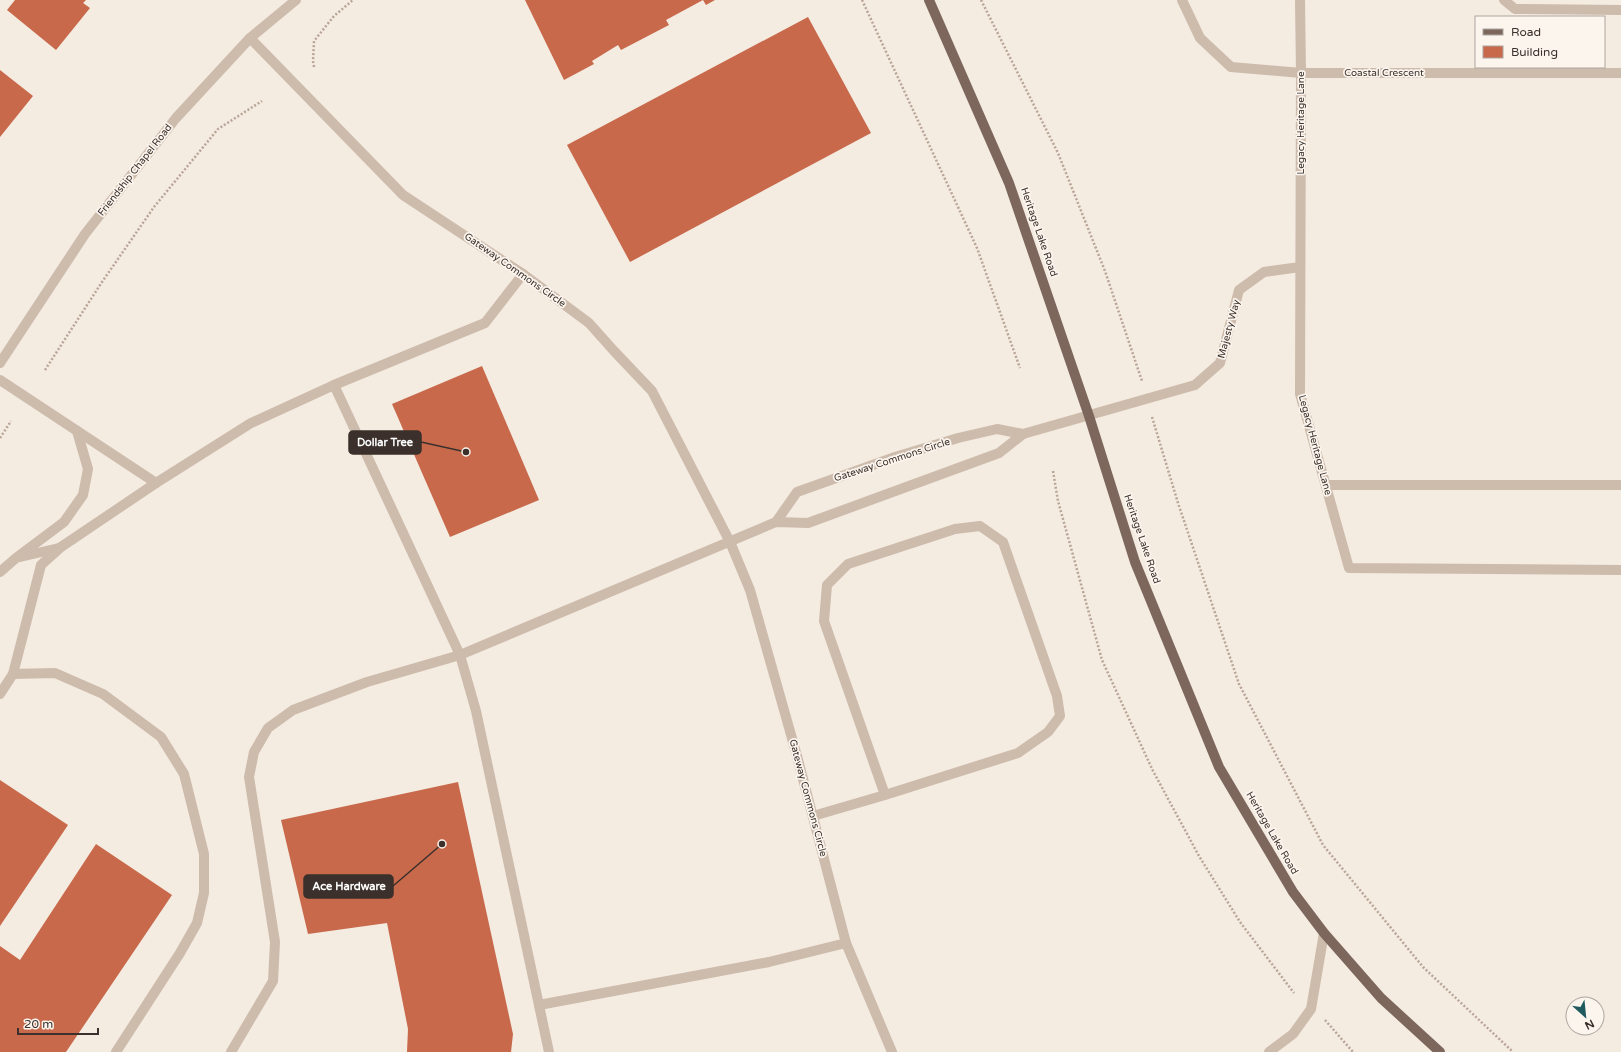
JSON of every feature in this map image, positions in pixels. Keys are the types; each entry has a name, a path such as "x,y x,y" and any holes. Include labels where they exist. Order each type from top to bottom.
{"main road":[{"name":"Heritage Lake Road","path":"929,0 1009,183 1089,416 1134,562 1219,767 1292,892 1324,933 1381,998 1440,1052"}],"street":[{"name":"Friendship Chapel Road","path":"0,363 85,234 176,118 250,38 296,0"},
{"name":"Coastal Crescent","path":"1182,0 1200,38 1231,67 1301,73 1621,73"},
{"name":"Legacy Heritage Lane","path":"1300,0 1300,394 1349,568 1621,570"},
{"path":"1504,0 1515,9 1621,10"},
{"name":"Gateway Commons Circle","path":"250,38 403,195 523,274 589,323 614,352 652,391 730,542 750,590 813,816 846,943 892,1052"},
{"name":"Majesty Way","path":"1089,416 1195,385 1220,363 1239,290 1264,272 1300,267"},
{"path":"0,694 13,674 41,565 61,547 156,483 251,423 334,385 486,323 523,274"},
{"path":"0,380 156,483"},
{"path":"334,385 460,655 476,711 549,1052"},
{"name":"Gateway Commons Circle","path":"730,542 776,522 808,523 999,452 1023,434 1089,416"},
{"name":"Gateway Commons Circle","path":"776,522 797,492 895,457 958,438 997,429 1023,434"},
{"path":"0,572 64,522 83,494 88,469 77,431"},
{"path":"1326,485 1621,485"},
{"path":"813,816 886,795 1018,753 1048,732 1060,716 1057,696 1002,542 980,526 955,529 848,564 827,585 824,621 886,795"},
{"path":"231,1052 273,981 275,942 249,777 254,752 268,728 293,710 367,682 460,655 730,542"},
{"path":"16,558 61,547"},
{"path":"13,674 55,673 103,694 161,737 184,774 204,854 204,893 197,923 180,953 116,1052"},
{"path":"1269,1052 1293,1034 1311,1009 1324,933"},
{"path":"538,1005 769,962 846,943"}],"path":[{"path":"314,67 312,61 314,41 334,16 353,0"},
{"path":"862,0 977,248 1020,368"},
{"path":"981,0 1058,153 1105,271 1138,367"},
{"path":"45,370 102,282 154,207 218,129 262,101"},
{"path":"0,438 11,421"},
{"path":"1158,435 1178,503 1239,684 1323,845 1423,966 1513,1052"},
{"path":"1053,471 1058,501 1102,660 1153,771 1199,856 1236,915 1296,996"},
{"path":"1323,1018 1353,1052"}],"building":[{"path":"15,0 86,0 83,3 90,8 56,50 7,10"},
{"path":"525,0 703,0 666,20 669,25 621,50 618,45 592,61 594,64 564,80"},
{"path":"703,0 715,0 706,5"},
{"path":"808,17 871,133 630,262 567,145"},
{"path":"0,70 33,96 0,137"},
{"path":"482,366 539,500 450,537 392,404"},
{"path":"0,780 68,825 0,926"},
{"path":"458,782 513,1034 511,1052 407,1052 408,1029 387,923 308,934 281,820"},
{"path":"96,844 172,895 66,1052 0,1052 0,946 20,960"}],"place":[{"name":"Dollar Tree","path":"466,452"},
{"name":"Ace Hardware","path":"442,844"}]}
